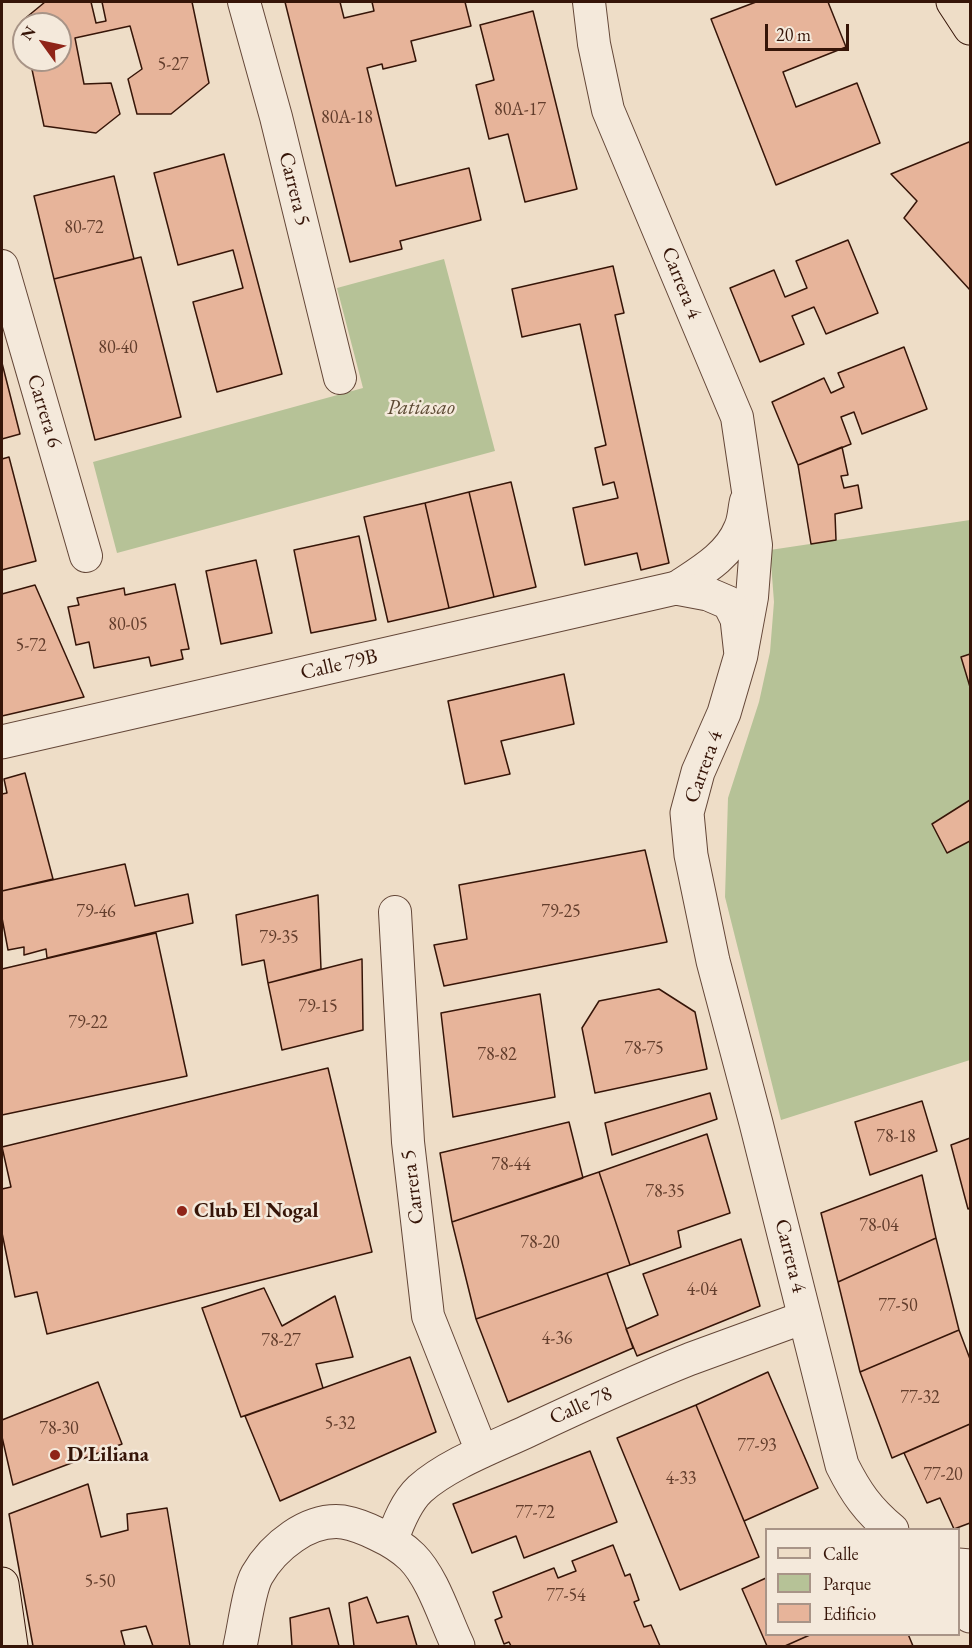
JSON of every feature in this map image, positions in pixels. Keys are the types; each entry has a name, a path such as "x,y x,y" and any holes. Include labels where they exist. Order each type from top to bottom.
{"main road":[{"path":"953,2 970,28"},
{"path":"2,1584 11,1647"}],"street":[{"name":"Carrera 5","path":"244,2 276,117 340,378"},
{"name":"Carrera 4","path":"589,2 594,44 608,110 737,417 756,545 752,597 741,655 724,713 699,772 687,813 691,855 714,961 842,1465 854,1490 869,1510 890,1528"},
{"name":"Carrera 6","path":"2,266 86,556"},
{"name":"Calle 79B","path":"2,742 675,588 708,567 730,546 741,527 749,488"},
{"name":"Calle 79B","path":"675,588 708,594 729,603 737,619 741,655"},
{"name":"Carrera 5","path":"395,912 408,1142 428,1316 482,1452"},
{"name":"Calle 78","path":"392,1540 398,1523 419,1490 482,1452 599,1397 689,1360 805,1317"},
{"path":"240,1647 255,1577 268,1558 282,1544 300,1533 321,1524 342,1522 392,1540 412,1557 430,1585 458,1647"}],"green space":[{"name":"Patiasao","path":"444,259 495,451 117,553 93,462 363,388 337,288"},
{"path":"970,520 970,1060 781,1120 725,897 728,798 759,702 770,652 774,602 770,550"}],"building":[{"path":"45,2 91,2 96,23 106,21 102,2 192,2 209,83 171,114 137,114 128,79 142,69 130,26 75,38 84,84 111,83 120,114 96,133 44,126 33,72 72,72 72,12 33,12"},
{"path":"285,2 340,2 344,18 374,11 372,2 465,2 471,26 411,41 416,61 383,69 382,64 367,68 396,186 469,168 481,220 400,241 402,249 350,262"},
{"path":"756,2 828,2 846,47 783,72 796,107 857,83 880,143 776,185 711,19"},
{"path":"533,11 577,189 525,202 508,134 489,139 476,85 494,80 480,25"},
{"path":"969,142 970,290 904,218 917,201 891,174"},
{"path":"224,154 282,374 217,392 193,302 243,288 233,250 178,265 154,173"},
{"path":"114,176 134,259 54,279 34,196"},
{"path":"848,240 878,313 826,334 814,307 792,316 804,344 760,362 730,288 774,270 785,297 807,288 796,261"},
{"path":"141,257 181,417 95,440 54,279"},
{"path":"613,266 624,313 615,315 669,563 641,570 637,553 585,565 573,508 618,498 614,482 603,485 595,448 606,445 580,324 522,337 512,289"},
{"path":"904,347 927,409 862,434 854,412 841,417 851,444 798,465 772,402 824,378 831,393 844,387 838,373"},
{"path":"2,363 20,434 2,439"},
{"path":"842,447 848,475 841,476 844,488 858,485 862,508 835,514 836,540 811,544 798,465"},
{"path":"9,457 36,561 2,570 2,459"},
{"path":"511,482 536,587 494,597 469,492"},
{"path":"469,492 494,597 449,608 425,503"},
{"path":"425,503 449,608 388,622 364,517"},
{"path":"359,536 376,620 311,633 294,550"},
{"path":"256,560 272,633 221,644 206,571"},
{"path":"175,584 189,649 181,650 183,659 151,666 149,657 94,668 89,642 76,645 68,607 79,605 77,598 124,588 125,595"},
{"path":"35,585 84,697 2,716 2,594"},
{"path":"970,654 970,687 961,657"},
{"path":"564,674 574,724 501,741 510,774 465,784 448,701"},
{"path":"25,773 53,879 2,891 2,794 7,793 4,779"},
{"path":"970,800 970,841 947,853 932,824"},
{"path":"645,850 667,942 444,986 434,945 467,939 459,885"},
{"path":"125,864 135,906 188,894 193,923 47,958 46,949 24,955 24,947 8,950 2,918 2,891"},
{"path":"318,895 321,969 268,983 264,960 242,965 236,915"},
{"path":"156,933 187,1076 2,1115 2,969"},
{"path":"362,959 363,1030 282,1050 268,983"},
{"path":"659,989 695,1012 707,1069 595,1093 582,1028 599,1001"},
{"path":"540,994 555,1097 453,1117 441,1013"},
{"name":"Club El Nogal","path":"328,1068 372,1252 47,1334 37,1292 15,1297 2,1233 2,1189 11,1187 2,1147"},
{"path":"710,1093 717,1119 612,1155 605,1123"},
{"path":"922,1101 937,1151 870,1175 855,1122"},
{"path":"569,1122 583,1178 452,1222 440,1153"},
{"path":"707,1134 730,1213 678,1231 681,1247 630,1265 599,1172"},
{"path":"970,1138 970,1208 968,1209 951,1145"},
{"path":"599,1172 630,1265 476,1319 452,1222"},
{"path":"922,1175 936,1238 838,1282 821,1213"},
{"path":"936,1238 959,1330 860,1372 838,1282"},
{"path":"741,1239 760,1306 637,1356 626,1329 658,1315 643,1274"},
{"path":"607,1273 633,1348 508,1402 476,1319"},
{"path":"264,1288 282,1326 335,1296 353,1357 316,1364 323,1388 241,1417 202,1308"},
{"path":"959,1330 970,1359 970,1424 892,1458 860,1372"},
{"path":"410,1357 436,1432 280,1501 245,1416"},
{"path":"768,1372 818,1488 744,1521 696,1405"},
{"path":"98,1382 122,1444 13,1485 2,1437 2,1420"},
{"path":"696,1405 759,1557 680,1590 617,1438"},
{"path":"970,1424 970,1523 954,1528 940,1498 927,1503 904,1453"},
{"path":"590,1451 617,1522 524,1558 516,1536 472,1553 453,1504"},
{"path":"88,1484 101,1537 128,1530 127,1514 167,1508 190,1646 153,1646 146,1626 121,1631 125,1646 33,1646 9,1514"},
{"path":"613,1545 625,1576 630,1574 639,1600 634,1602 644,1627 651,1625 660,1646 511,1646 509,1642 504,1644 495,1620 502,1617 493,1592 554,1568 558,1578 576,1571 572,1561"},
{"path":"765,1578 765,1636 808,1636 785,1646 767,1646 742,1589"},
{"path":"367,1597 377,1623 408,1616 417,1646 354,1646 349,1603"},
{"path":"329,1608 339,1646 292,1646 290,1618"},
{"path":"808,1636 909,1636 913,1646 785,1646"}],"place":[{"name":"Club El Nogal","path":"182,1211"},
{"name":"D'Liliana","path":"55,1455"}]}
